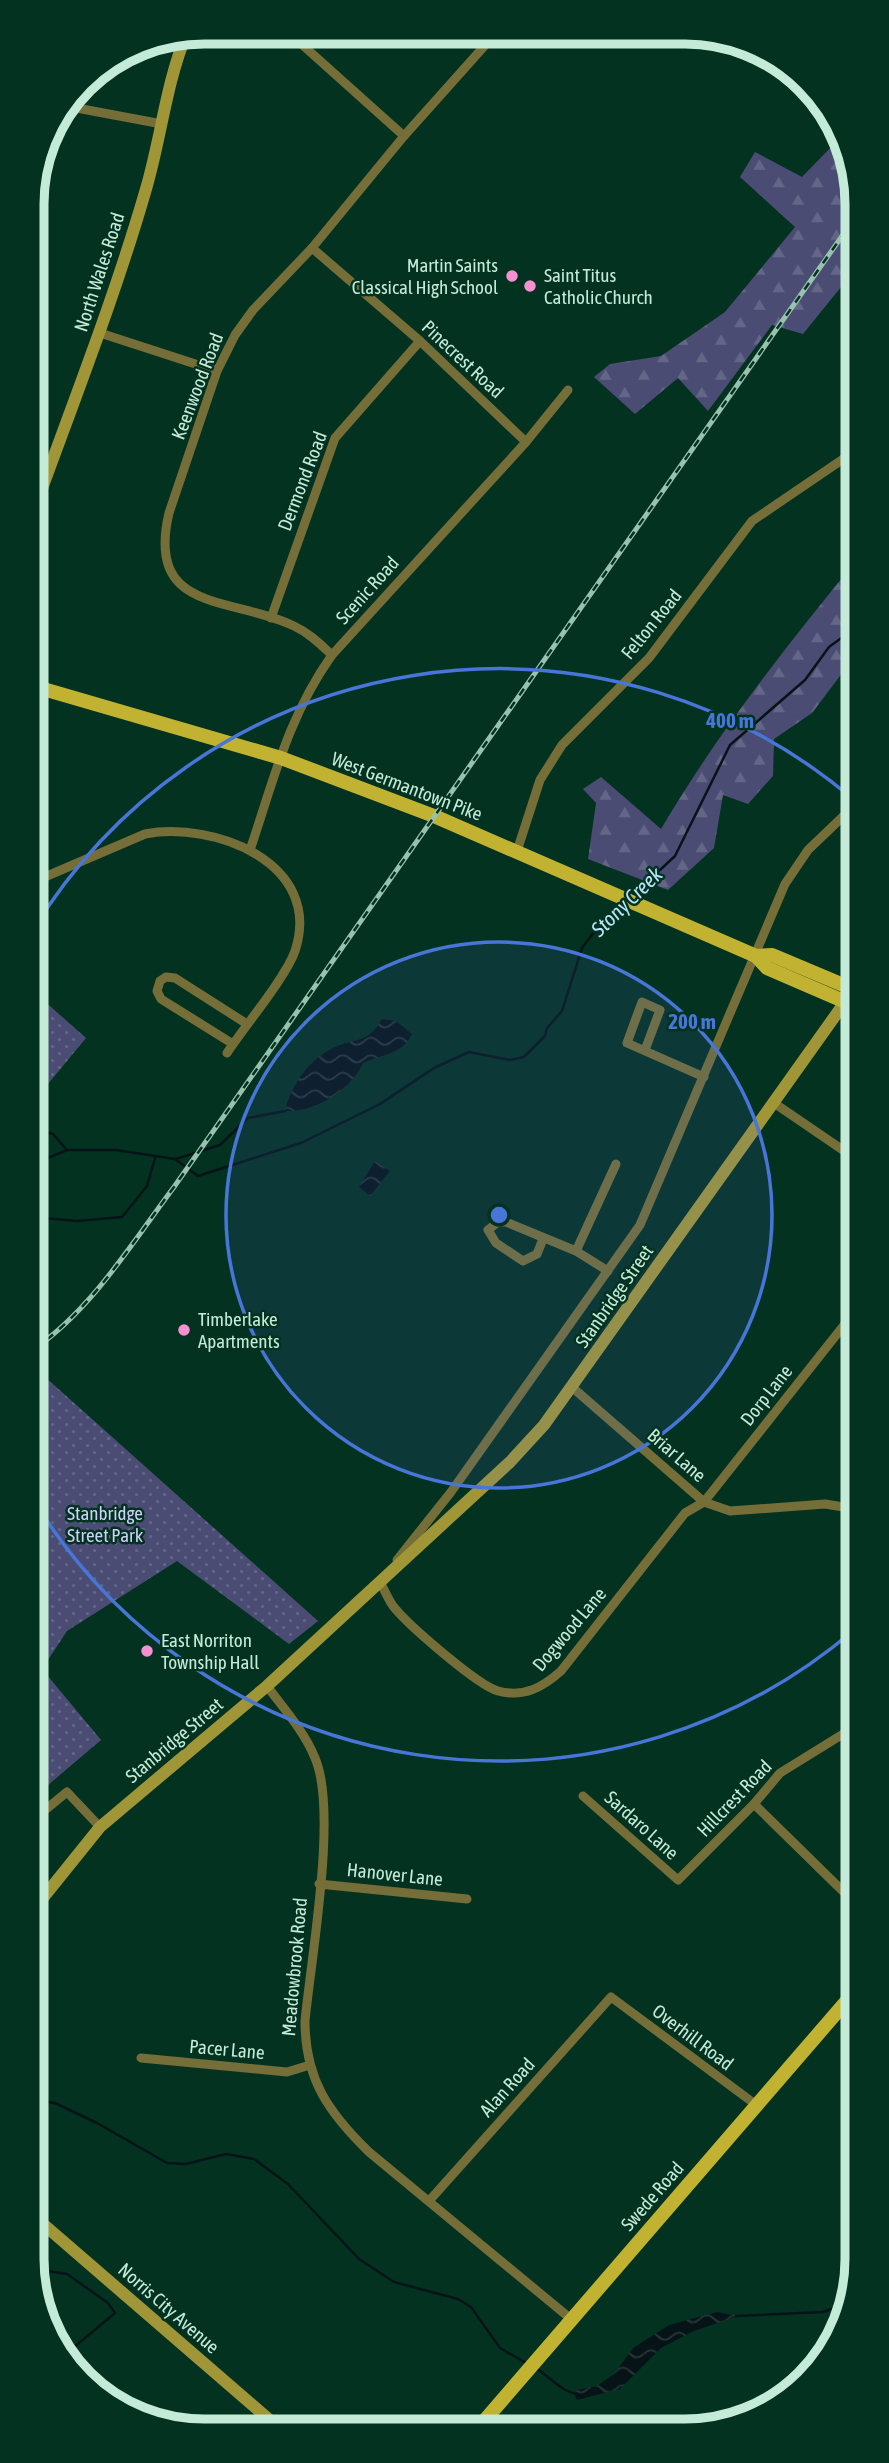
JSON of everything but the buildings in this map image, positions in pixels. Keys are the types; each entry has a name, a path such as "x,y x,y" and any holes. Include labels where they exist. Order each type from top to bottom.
{"main road":[{"name":"West Germantown Pike","path":"44,689 281,758 434,816 756,956 767,968 845,1002"},
{"name":"West Germantown Pike","path":"756,956 772,955 845,986"},
{"name":"Swede Road","path":"485,2419 845,2003"}],"street":[{"path":"301,44 404,136"},
{"name":"Keenwood Road","path":"332,655 304,632 271,618 199,599 172,575 164,558 164,535 169,513 217,371 235,335 253,310 312,248 404,136 486,44"},
{"name":"North Wales Road","path":"44,472 100,333 146,190 176,60 182,45"},
{"path":"76,108 162,124"},
{"name":"Pinecrest Road","path":"312,248 420,341 526,442"},
{"path":"100,333 217,371"},
{"name":"Dermond Road","path":"271,618 335,438 420,341"},
{"name":"Scenic Road","path":"250,850 300,705 332,655 526,442 568,390"},
{"name":"Felton Road","path":"517,851 540,780 562,745 649,658 752,521 845,459"},
{"name":"Stanbridge Street","path":"380,1582 451,1492 640,1225 785,884 808,850 845,815"},
{"path":"44,877 154,832 190,832 250,850 270,861 289,886 298,908 299,922 291,960 227,1053"},
{"path":"233,1044 161,999 157,991 160,981 166,976 176,978 247,1024"},
{"path":"645,1050 660,1010 642,1003 626,1043 704,1077"},
{"name":"Stanbridge Street","path":"44,1897 100,1827 267,1686 510,1462 573,1388 774,1103 845,1011"},
{"path":"774,1103 845,1151"},
{"path":"576,1251 616,1164"},
{"path":"544,1239 537,1254 523,1261 496,1243 488,1230 498,1222 506,1222 576,1251 608,1271"},
{"name":"Dorp Lane","path":"704,1502 845,1324"},
{"name":"Briar Lane","path":"573,1388 704,1502 730,1511 825,1504 845,1507"},
{"name":"Dogwood Lane","path":"380,1582 393,1606 412,1625 482,1683 496,1690 528,1692 544,1686 562,1671 685,1513 704,1502"},
{"name":"Meadowbrook Road","path":"267,1686 316,1758 322,1779 324,1833 305,2021 305,2046 318,2090 341,2123 369,2152 571,2319"},
{"name":"Hillcrest Road","path":"678,1880 754,1804 765,1787 780,1773 845,1733"},
{"path":"44,1811 67,1792 100,1827"},
{"name":"Sardaro Lane","path":"583,1796 678,1880"},
{"path":"754,1804 845,1893"},
{"name":"Hanover Lane","path":"319,1884 467,1899"},
{"name":"Overhill Road","path":"611,1997 755,2104"},
{"name":"Alan Road","path":"429,2201 611,1997"},
{"name":"Pacer Lane","path":"141,2058 287,2072 310,2065"},
{"name":"Norris City Avenue","path":"44,2225 269,2419"}],"green space":[{"path":"834,145 844,183 845,282 803,334 772,325 708,411 678,378 635,414 594,377 610,364 661,356 725,312 795,227 740,177 755,152 802,177"},
{"path":"845,575 845,669 812,713 774,739 773,776 748,804 723,795 714,848 668,890 588,859 596,803 583,789 601,777 661,829 705,759 778,659"},
{"path":"44,1001 86,1038 44,1089"},
{"name":"Stanbridge Street Park","path":"44,1377 318,1621 289,1644 177,1561 67,1631 44,1666"},
{"name":"Stanbridge Street Park","path":"44,1671 101,1740 44,1788"}],"water":[{"path":"382,1019 396,1021 412,1034 408,1041 391,1053 363,1063 350,1082 330,1098 308,1108 285,1111 296,1083 316,1059 333,1048 366,1037"},
{"path":"375,1161 390,1171 370,1196 359,1187"},
{"path":"717,2312 738,2316 694,2331 661,2348 620,2389 577,2400 574,2394 577,2390 597,2386 614,2374 633,2348 669,2325"}],"waterway":[{"name":"Stony Creek","path":"631,897 675,856 730,745 805,680 829,647 845,635"},
{"name":"Stony Creek","path":"44,1131 53,1134 67,1150 116,1150 175,1159 198,1176 301,1143 380,1104 434,1068 469,1052 510,1060 524,1057 545,1036 547,1028 562,1011 582,948 594,932 624,904"},
{"name":"Stony Creek","path":"176,1159 220,1145 248,1118 285,1111"},
{"name":"Stony Creek","path":"44,1159 67,1150"},
{"name":"Stony Creek","path":"44,1218 77,1221 122,1217 147,1186 155,1158"},
{"path":"44,2101 55,2103 97,2123 167,2163 186,2164 226,2154 254,2159 288,2184 359,2259 394,2282 458,2299 471,2307 500,2348 528,2364"},
{"path":"45,2270 67,2274 108,2303 115,2313 72,2349"},
{"path":"736,2316 823,2312 838,2307"},
{"path":"537,2369 562,2388 578,2394"}],"railway":[{"path":"44,1341 93,1295 174,1187 845,232"}],"place":[{"name":"Martin Saints Classical High School","path":"512,276"},
{"name":"Saint Titus Catholic Church","path":"530,286"},
{"name":"Timberlake Apartments","path":"184,1330"},
{"name":"East Norriton Township Hall","path":"147,1651"}]}
